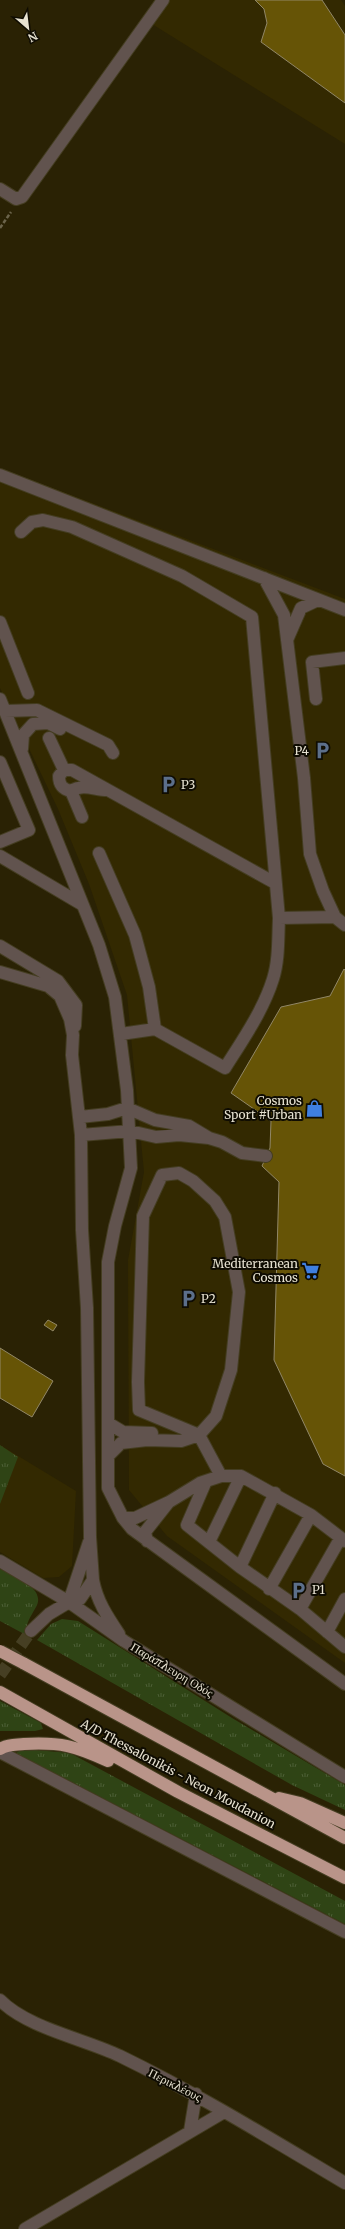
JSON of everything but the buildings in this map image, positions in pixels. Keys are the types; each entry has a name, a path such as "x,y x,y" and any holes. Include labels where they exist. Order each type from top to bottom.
{"highway":[{"name":"A/D Thessalonikis - Neon Moudanion","path":"0,1651 345,1838"},
{"name":"A/D Thessalonikis - Neon Moudanion","path":"0,1692 178,1792 345,1878"},
{"path":"0,1749 11,1745 67,1745 84,1750 145,1779 178,1792"},
{"path":"264,1795 300,1803 345,1823"}],"street":[{"path":"0,189 16,199 22,197 163,0"},
{"path":"0,475 345,610"},
{"path":"21,532 32,522 43,520 72,527 182,576 252,617 279,918 277,961 273,979 244,1036 225,1068 155,1029 121,1034"},
{"path":"264,578 284,616 304,778 310,854 323,891 335,917 345,925"},
{"path":"287,640 301,608 318,600"},
{"path":"0,622 28,693"},
{"path":"316,699 312,662 345,658"},
{"path":"0,699 22,750 31,779 99,945 113,990 121,1034 130,1132 131,1168 115,1226 108,1262 108,1488 123,1518 132,1529 345,1684"},
{"path":"5,711 37,710 108,745 113,753 104,753 48,723 33,724 23,735 22,750"},
{"path":"49,738 64,770"},
{"path":"0,762 29,830 0,842"},
{"path":"64,770 72,770 275,883"},
{"path":"64,770 59,776 59,783 64,789 71,791 88,786 99,790 107,790"},
{"path":"71,791 82,817"},
{"path":"99,853 135,935 149,987 155,1029"},
{"path":"0,856 83,905"},
{"path":"279,918 335,917"},
{"path":"0,946 58,980 76,1005 72,1055 81,1135 82,1230 87,1308 90,1537 93,1580 95,1592 102,1609 124,1641"},
{"path":"0,972 48,986 60,996 70,1019 74,1035"},
{"path":"80,1117 108,1114 128,1108 155,1120 189,1126 209,1138"},
{"path":"81,1135 130,1132 156,1137 179,1135 209,1138 222,1142 242,1153 266,1156"},
{"path":"108,1456 121,1444 147,1440 182,1440 199,1435 216,1416 231,1370 239,1292 225,1217 215,1201 194,1181 179,1172 162,1175 143,1216 138,1382 139,1410 199,1435 222,1476"},
{"path":"108,1423 123,1432 199,1435"},
{"path":"123,1518 135,1518 169,1502 206,1481 222,1476 241,1476 275,1493 311,1515 342,1540 300,1609"},
{"path":"209,1542 241,1476"},
{"path":"206,1481 187,1525 240,1567 300,1609 345,1647"},
{"path":"240,1567 275,1493"},
{"path":"147,1541 145,1532 169,1502"},
{"path":"269,1588 311,1515"},
{"path":"70,1602 90,1537"},
{"name":"Παράπλευρη Οδός","path":"0,1561 70,1602 124,1641 345,1777"},
{"path":"32,1631 49,1614 70,1602 80,1599 93,1580"},
{"path":"327,1632 345,1599"},
{"path":"0,1752 345,1932"},
{"name":"Περικλέους","path":"0,2000 40,2026 118,2056 196,2094 345,2183"},
{"path":"190,2131 196,2094"},
{"path":"25,2229 224,2112"}],"shaded area":[{"path":"169,0 341,0 345,6 345,144 152,24"},
{"name":"Mediterranean Cosmos","path":"0,468 345,599 345,1663 167,1536 129,1490 128,1260 144,1172 127,995 89,884 58,809 0,688"},
{"path":"0,1445 76,1491 72,1566 59,1577 43,1578 0,1552"}],"green space":[{"path":"0,1445 18,1457 0,1504"},
{"path":"0,1569 20,1579 33,1588 37,1594 38,1600 30,1617 26,1635 0,1621"},
{"path":"62,1619 78,1621 232,1718 345,1785 345,1810 292,1785 37,1640 51,1624"},
{"path":"0,1701 41,1723 43,1729 35,1731 0,1731"},
{"path":"35,1750 70,1753 345,1901 345,1924 16,1753 19,1751"}],"tunnel":[{"path":"0,1675 31,1631"}],"place":[{"name":"P4","path":"322,751"},
{"name":"P3","path":"168,785"},
{"name":"Cosmos Sport #Urban","path":"315,1108"},
{"name":"Mediterranean Cosmos","path":"311,1271"},
{"name":"P2","path":"188,1299"},
{"name":"P1","path":"299,1590"}]}
